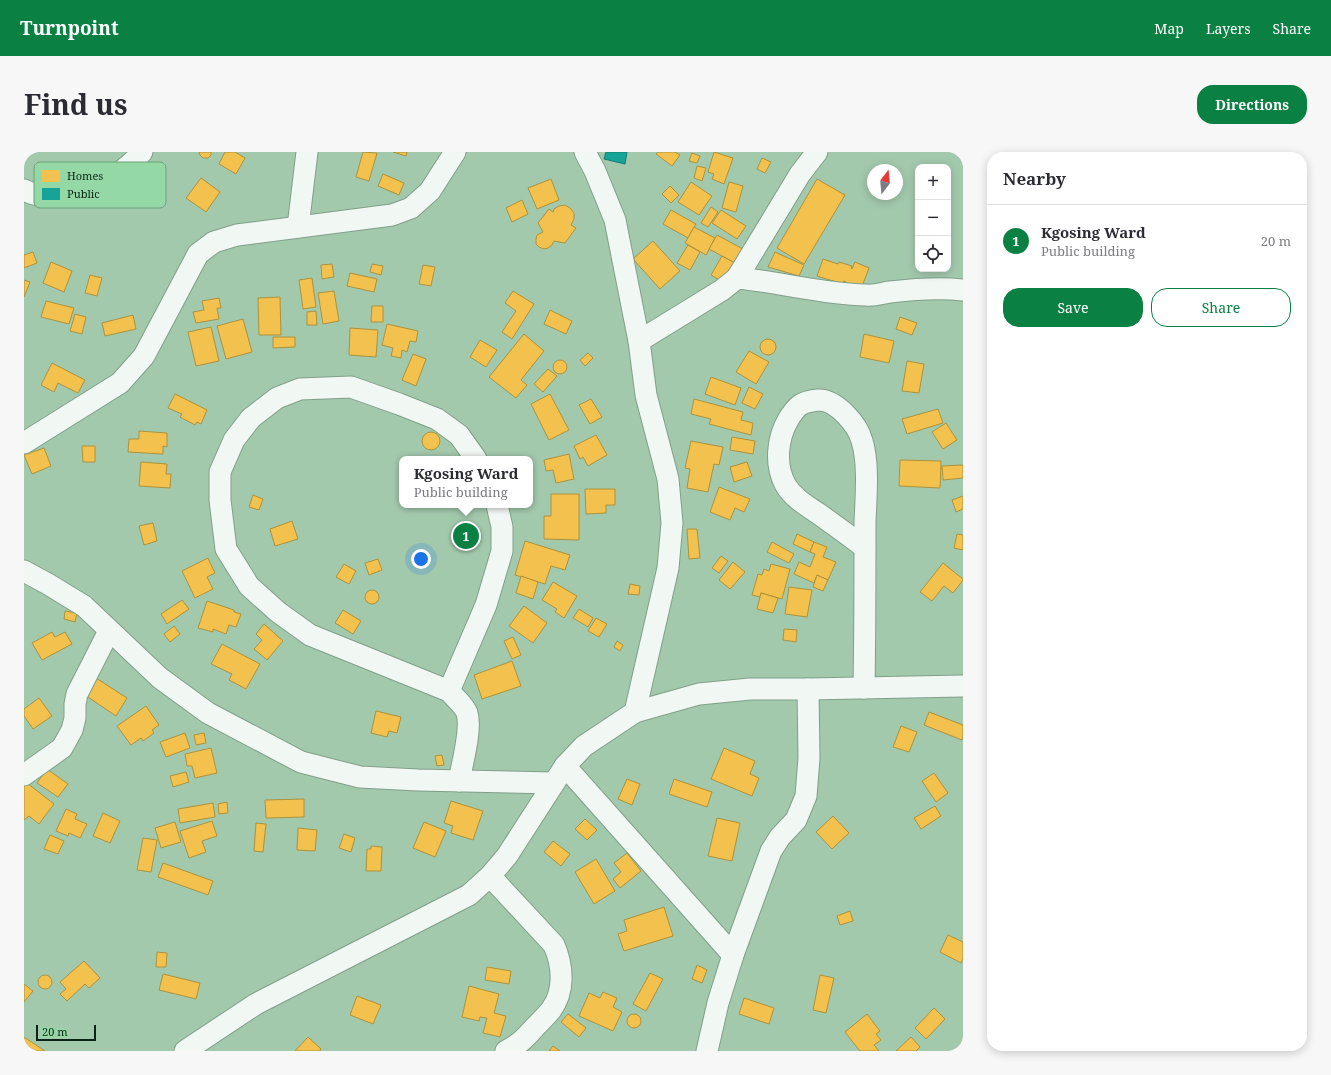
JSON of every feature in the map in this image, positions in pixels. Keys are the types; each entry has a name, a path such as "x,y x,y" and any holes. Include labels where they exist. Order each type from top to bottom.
{"street":[{"path":"133,162 142,152"},
{"path":"298,227 307,152"},
{"path":"24,443 120,383 144,356 198,254 214,242 238,235 392,215 411,208 430,191 454,152"},
{"path":"585,152 595,171 615,220 639,341 646,394 668,479 672,523 668,568 635,712"},
{"path":"639,341 722,290 736,278 800,174 817,152"},
{"path":"24,190 34,194"},
{"path":"736,278 762,280 826,292 875,296 886,292 945,288 963,290"},
{"path":"459,781 467,736 468,723 466,712 449,691 310,635 278,612 249,586 226,549 220,500 220,472 234,440 250,418 277,398 307,389 351,387 437,419 459,435 474,456"},
{"path":"864,688 866,456 862,439 849,419 836,405 823,400 806,401 795,409 784,427 780,442 778,455 785,485 797,498 865,548"},
{"path":"449,691 486,605 502,551 502,527 499,508"},
{"path":"24,571 84,606 160,678 208,713 301,762 360,777 554,783"},
{"path":"24,775 62,748 72,730 75,718 77,694 109,631"},
{"path":"185,1051 256,1004 469,895 490,876 507,856 565,766 584,746 635,712 698,694 750,689 963,686"},
{"path":"707,1051 718,1003 733,955 771,851 780,837 796,820 806,796 809,758 808,689"},
{"path":"565,766 733,955"},
{"path":"490,876 554,945 560,959 561,978 559,992 552,1009 522,1042 506,1051"}],"building: Homes":[{"path":"199,152 211,152 211,155 208,158 203,158"},
{"path":"225,152 235,152 245,158 236,174 219,164"},
{"path":"363,152 377,153 369,181 356,177"},
{"path":"393,152 407,152 406,156"},
{"path":"658,152 675,152 680,155 672,166 656,154"},
{"path":"714,152 733,158 724,184 712,179 714,174 708,172"},
{"path":"692,153 700,156 697,163 689,161"},
{"path":"762,158 771,162 765,173 757,169"},
{"path":"697,166 706,168 702,181 694,178"},
{"path":"383,174 404,183 399,195 378,186"},
{"path":"201,178 220,192 206,212 186,198"},
{"path":"551,179 559,200 537,209 528,188"},
{"path":"817,179 845,195 804,264 777,248"},
{"path":"691,182 712,196 699,215 678,202"},
{"path":"729,182 743,186 736,212 722,208"},
{"path":"670,186 679,195 671,203 662,194"},
{"path":"522,200 528,214 512,222 506,208"},
{"path":"565,205 574,213 574,219 571,225 576,228 565,243 554,241 548,248 544,249 539,247 536,244 537,235 543,232 538,223 549,209 553,212 554,209 559,206"},
{"path":"711,207 718,212 708,227 701,223"},
{"path":"671,210 696,224 688,238 663,224"},
{"path":"721,210 746,226 737,239 712,223"},
{"path":"694,227 715,238 706,255 685,243"},
{"path":"717,235 743,249 735,263 709,249"},
{"path":"653,241 680,271 660,289 633,259"},
{"path":"688,245 700,252 690,270 677,263"},
{"path":"33,252 37,263 24,268 24,255"},
{"path":"775,252 804,265 799,276 768,267"},
{"path":"722,256 735,263 724,283 711,275"},
{"path":"823,259 838,264 839,262 852,266 852,269 855,262 869,268 861,289 844,281 843,284 817,276"},
{"path":"51,262 72,271 64,292 43,283"},
{"path":"332,264 334,277 322,279 321,265"},
{"path":"372,264 383,266 381,275 370,272"},
{"path":"423,265 435,267 431,286 419,284"},
{"path":"350,273 377,279 374,292 347,286"},
{"path":"90,275 102,278 97,296 85,293"},
{"path":"312,278 316,307 303,309 299,280"},
{"path":"24,280 30,282 24,297"},
{"path":"334,291 339,321 323,324 318,293"},
{"path":"513,291 534,304 512,339 502,332 516,311 505,303"},
{"path":"280,297 281,335 259,335 258,298"},
{"path":"219,298 221,308 217,308 219,319 196,323 193,312 204,310 202,301"},
{"path":"46,301 74,308 69,324 41,317"},
{"path":"372,306 383,306 383,322 371,322"},
{"path":"550,310 572,321 566,334 544,324"},
{"path":"316,311 317,325 307,325 307,312"},
{"path":"75,314 86,317 82,334 70,331"},
{"path":"133,315 136,329 105,336 102,323"},
{"path":"900,317 917,323 912,335 896,329"},
{"path":"243,319 252,352 226,359 217,326"},
{"path":"387,324 418,331 416,342 410,341 407,352 402,350 401,358 391,356 393,348 382,345"},
{"path":"211,327 219,361 196,366 188,332"},
{"path":"350,328 378,330 376,357 349,355"},
{"path":"524,334 544,351 521,380 527,385 516,398 489,377"},
{"path":"864,334 894,341 889,363 860,357"},
{"path":"273,337 295,337 295,347 273,348"},
{"path":"768,339 775,344 776,347 771,354 768,355 761,350 760,347 765,340"},
{"path":"480,340 497,350 486,367 470,357"},
{"path":"749,351 769,362 756,384 736,372"},
{"path":"588,353 593,358 585,366 580,360"},
{"path":"413,354 426,359 416,386 402,380"},
{"path":"560,360 565,362 567,367 565,372 560,374 555,372 553,367 555,362"},
{"path":"907,361 924,364 919,393 902,391"},
{"path":"52,363 85,380 78,393 58,383 54,392 41,385"},
{"path":"548,369 557,376 543,392 534,384"},
{"path":"711,377 741,388 735,405 705,394"},
{"path":"749,387 763,394 755,409 742,403"},
{"path":"175,394 207,410 201,424 197,422 195,425 180,417 182,414 168,408"},
{"path":"550,394 569,430 549,440 531,404"},
{"path":"591,399 602,417 590,424 579,405"},
{"path":"694,399 743,412 741,420 753,423 751,435 709,424 711,419 691,414"},
{"path":"938,409 943,423 907,434 902,419"},
{"path":"946,423 957,440 943,449 932,432"},
{"path":"139,431 167,433 167,447 163,446 163,454 128,452 129,439 139,439"},
{"path":"427,432 435,432 440,437 438,448 435,450 427,450 422,445 422,437"},
{"path":"596,435 607,455 588,466 583,457 580,459 574,446"},
{"path":"732,437 755,441 753,454 730,450"},
{"path":"691,441 723,447 719,465 714,464 708,492 687,488 690,469 685,468"},
{"path":"82,446 95,446 95,462 83,462"},
{"path":"44,448 51,466 32,474 24,455"},
{"path":"569,454 574,479 556,483 553,470 546,471 544,460"},
{"path":"900,460 941,461 940,488 899,486"},
{"path":"141,462 167,464 166,474 171,474 170,488 139,486"},
{"path":"747,462 752,476 734,482 730,467"},
{"path":"963,465 963,478 943,480 942,466"},
{"path":"719,487 750,499 744,512 735,508 730,520 710,512"},
{"path":"585,489 615,489 615,505 606,505 606,513 586,514"},
{"path":"551,494 579,494 579,540 544,539 544,516 551,516"},
{"path":"253,495 263,499 259,510 249,507"},
{"path":"963,496 963,509 956,512 952,500"},
{"path":"292,521 298,539 275,546 270,529"},
{"path":"153,523 157,541 144,545 139,526"},
{"path":"687,529 697,529 700,558 689,559"},
{"path":"797,534 814,542 810,552 793,544"},
{"path":"957,534 963,535 963,550 954,548"},
{"path":"525,541 570,555 565,570 551,566 545,584 515,575"},
{"path":"772,542 794,554 789,563 767,552"},
{"path":"814,542 827,547 823,557 836,562 828,580 817,575 814,583 794,574 799,562 810,567 815,554 810,552"},
{"path":"721,556 728,561 719,573 712,568"},
{"path":"208,558 215,573 207,577 213,589 195,598 182,571"},
{"path":"378,559 382,570 369,575 365,563"},
{"path":"733,562 745,572 730,589 719,580"},
{"path":"943,563 963,580 953,593 944,586 932,601 920,592"},
{"path":"344,564 356,571 349,584 336,577"},
{"path":"771,564 790,569 782,599 761,593 760,597 752,595 758,574 762,575 764,569 769,571"},
{"path":"817,575 828,580 823,591 813,587"},
{"path":"521,576 538,582 533,599 516,593"},
{"path":"553,582 577,596 564,618 555,612 557,609 542,600"},
{"path":"630,584 640,586 639,595 628,594"},
{"path":"789,587 812,590 807,617 785,614"},
{"path":"372,590 377,592 379,597 377,602 372,604 367,602 365,597 367,592"},
{"path":"761,593 778,598 773,613 757,609"},
{"path":"182,600 189,609 167,624 161,614"},
{"path":"207,601 234,610 234,612 241,614 236,627 229,625 226,634 213,629 213,632 198,628"},
{"path":"524,606 547,623 533,643 509,626"},
{"path":"579,609 593,618 588,627 573,618"},
{"path":"343,610 361,621 353,634 335,623"},
{"path":"65,611 77,613 75,622 64,619"},
{"path":"596,618 607,624 599,637 588,631"},
{"path":"264,624 283,641 267,660 254,649 262,640 256,634"},
{"path":"174,626 180,634 170,642 164,634"},
{"path":"784,629 797,630 796,642 783,640"},
{"path":"52,632 55,637 65,632 72,644 42,660 32,643"},
{"path":"513,637 521,655 512,659 504,641"},
{"path":"617,641 623,645 620,651 614,647"},
{"path":"222,644 260,664 246,689 229,680 232,674 211,664"},
{"path":"512,661 521,686 482,699 474,675"},
{"path":"96,678 127,698 116,716 85,695"},
{"path":"39,698 52,716 33,729 24,716 24,709"},
{"path":"146,706 159,725 152,730 154,733 143,741 141,738 131,745 117,726"},
{"path":"376,711 401,717 397,733 389,731 387,737 371,733"},
{"path":"929,712 963,725 962,740 924,725"},
{"path":"901,726 917,732 909,752 893,747"},
{"path":"185,733 190,748 166,757 160,742"},
{"path":"204,733 206,743 196,745 194,735"},
{"path":"211,748 217,773 195,778 192,766 187,766 185,754"},
{"path":"724,748 755,761 750,774 759,778 752,796 711,779"},
{"path":"442,755 444,765 437,766 435,756"},
{"path":"47,769 68,784 58,797 37,783"},
{"path":"186,772 189,782 173,787 170,776"},
{"path":"934,773 948,793 936,802 922,781"},
{"path":"627,779 640,784 632,805 618,799"},
{"path":"674,779 712,792 707,807 669,794"},
{"path":"27,783 54,804 39,824 29,816 24,820 24,786"},
{"path":"304,799 304,817 266,818 265,800"},
{"path":"451,801 483,811 473,840 451,833 453,826 444,823"},
{"path":"227,802 228,813 219,814 218,804"},
{"path":"213,803 215,817 180,823 178,809"},
{"path":"935,806 941,816 921,829 914,818"},
{"path":"66,809 77,814 75,819 87,824 80,838 69,833 68,836 56,831"},
{"path":"103,813 120,821 110,843 93,836"},
{"path":"833,816 849,833 832,849 816,832"},
{"path":"717,818 740,823 732,861 708,856"},
{"path":"585,819 597,830 587,840 575,829"},
{"path":"212,821 217,836 202,841 206,852 189,858 180,831"},
{"path":"175,822 181,842 161,848 155,828"},
{"path":"424,822 446,831 435,857 413,848"},
{"path":"256,823 266,824 263,852 254,851"},
{"path":"298,828 317,830 315,851 297,850"},
{"path":"344,834 355,838 351,852 339,848"},
{"path":"50,835 64,841 58,854 44,849"},
{"path":"143,838 157,840 151,872 137,870"},
{"path":"553,841 570,854 561,866 544,852"},
{"path":"371,846 382,847 381,871 366,871 367,849 371,849"},
{"path":"627,853 641,871 620,888 613,879 621,872 614,863"},
{"path":"596,859 615,891 594,904 575,872"},
{"path":"163,863 213,881 208,895 158,877"},
{"path":"664,907 673,936 624,951 618,934 627,931 624,920"},
{"path":"850,911 853,921 840,925 837,916"},
{"path":"948,935 963,942 963,959 961,963 940,952"},
{"path":"157,952 167,953 166,967 156,967"},
{"path":"84,961 100,978 89,988 85,984 67,1001 60,994 66,989 60,982"},
{"path":"697,965 707,970 702,983 692,979"},
{"path":"487,967 511,971 509,984 485,980"},
{"path":"650,973 663,979 646,1011 633,1004"},
{"path":"163,974 200,983 196,999 159,990"},
{"path":"42,975 48,975 52,979 52,985 48,989 42,989 38,985 38,979"},
{"path":"820,975 834,978 826,1013 813,1010"},
{"path":"24,984 33,991 24,1002"},
{"path":"469,986 499,994 494,1013 506,1016 500,1037 483,1033 487,1018 480,1017 479,1021 462,1017"},
{"path":"603,992 617,998 613,1007 622,1012 613,1031 579,1016 589,993 600,998"},
{"path":"357,996 381,1005 373,1024 350,1015"},
{"path":"744,998 774,1008 769,1024 739,1014"},
{"path":"934,1008 945,1019 926,1039 915,1028"},
{"path":"568,1014 586,1028 579,1037 561,1022"},
{"path":"631,1014 637,1014 641,1018 641,1024 637,1028 631,1028 627,1024 627,1018"},
{"path":"867,1014 880,1031 876,1034 881,1040 874,1045 879,1051 860,1051 845,1032"},
{"path":"24,1037 45,1051 24,1051"},
{"path":"308,1037 321,1049 320,1051 295,1051"},
{"path":"911,1037 920,1047 916,1051 896,1051"},
{"path":"553,1046 560,1051 549,1051"}],"building: Public":[{"path":"606,152 627,152 625,164 604,159"}],"place":[{"name":"Kgosing Ward","path":"466,536"}]}
